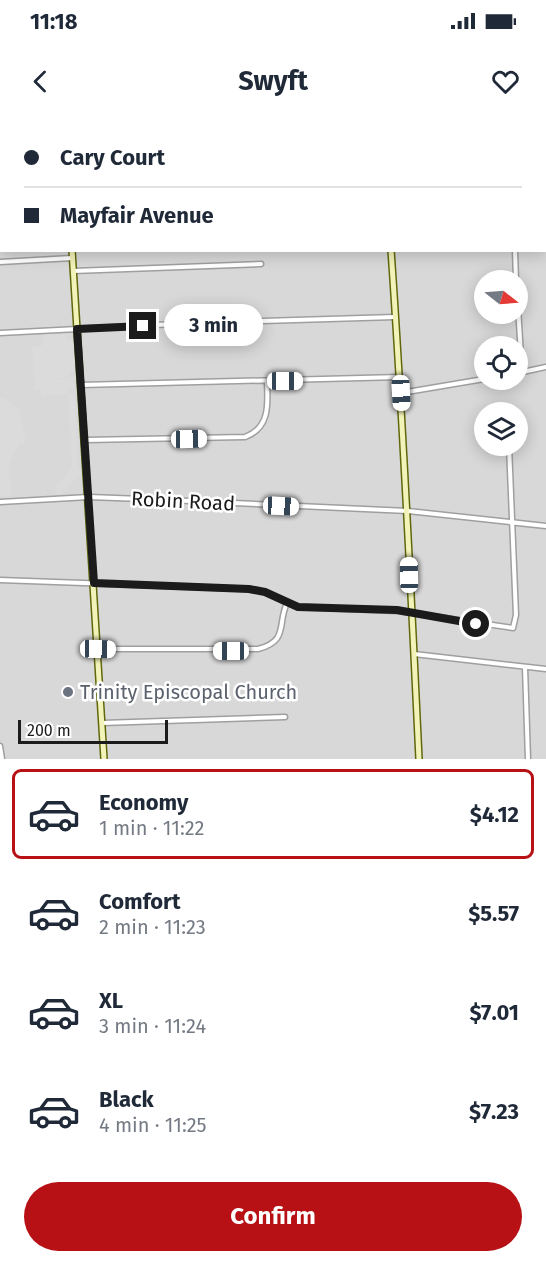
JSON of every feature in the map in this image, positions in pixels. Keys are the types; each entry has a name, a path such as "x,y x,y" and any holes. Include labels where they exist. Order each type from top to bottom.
{"street":[{"path":"72,252 104,759"},
{"path":"391,252 408,511 419,759"},
{"path":"514,252 515,270"},
{"path":"0,262 72,258"},
{"path":"73,272 261,264"},
{"path":"0,333 395,317"},
{"path":"528,371 546,367"},
{"path":"81,385 400,377"},
{"path":"401,393 474,381"},
{"path":"85,440 245,437 256,432 264,423 267,411 267,382"},
{"path":"0,580 249,589 265,592 298,607 411,613 503,628 514,627 510,456"},
{"name":"Robin Road","path":"0,502 88,497 408,511 546,526"},
{"path":"98,649 258,650 270,645 279,636 287,603"},
{"path":"414,654 546,669"},
{"path":"525,667 528,759"},
{"path":"102,723 285,717"},
{"path":"0,746 2,759"}],"shaded area":[{"path":"0,252 546,252 546,759 0,759"},
{"path":"66,334 66,340 73,340 75,372 69,372 69,377 45,380 73,378 74,389 67,389 67,394 41,396 41,390 35,390 32,347 42,346 42,335"},
{"path":"68,391 75,396 78,467 81,472 66,490 63,488 63,493 56,494 55,485 59,484 72,467"},
{"path":"4,397 16,408 19,406 25,437 24,445 20,443 9,463 11,495 0,496 0,398"}],"place":[{"name":"Trinity Episcopal Church","path":"68,692"}],"route":[{"path":"143,326 77,329 94,583 249,589 272,594 298,607 397,610 476,624"}]}
